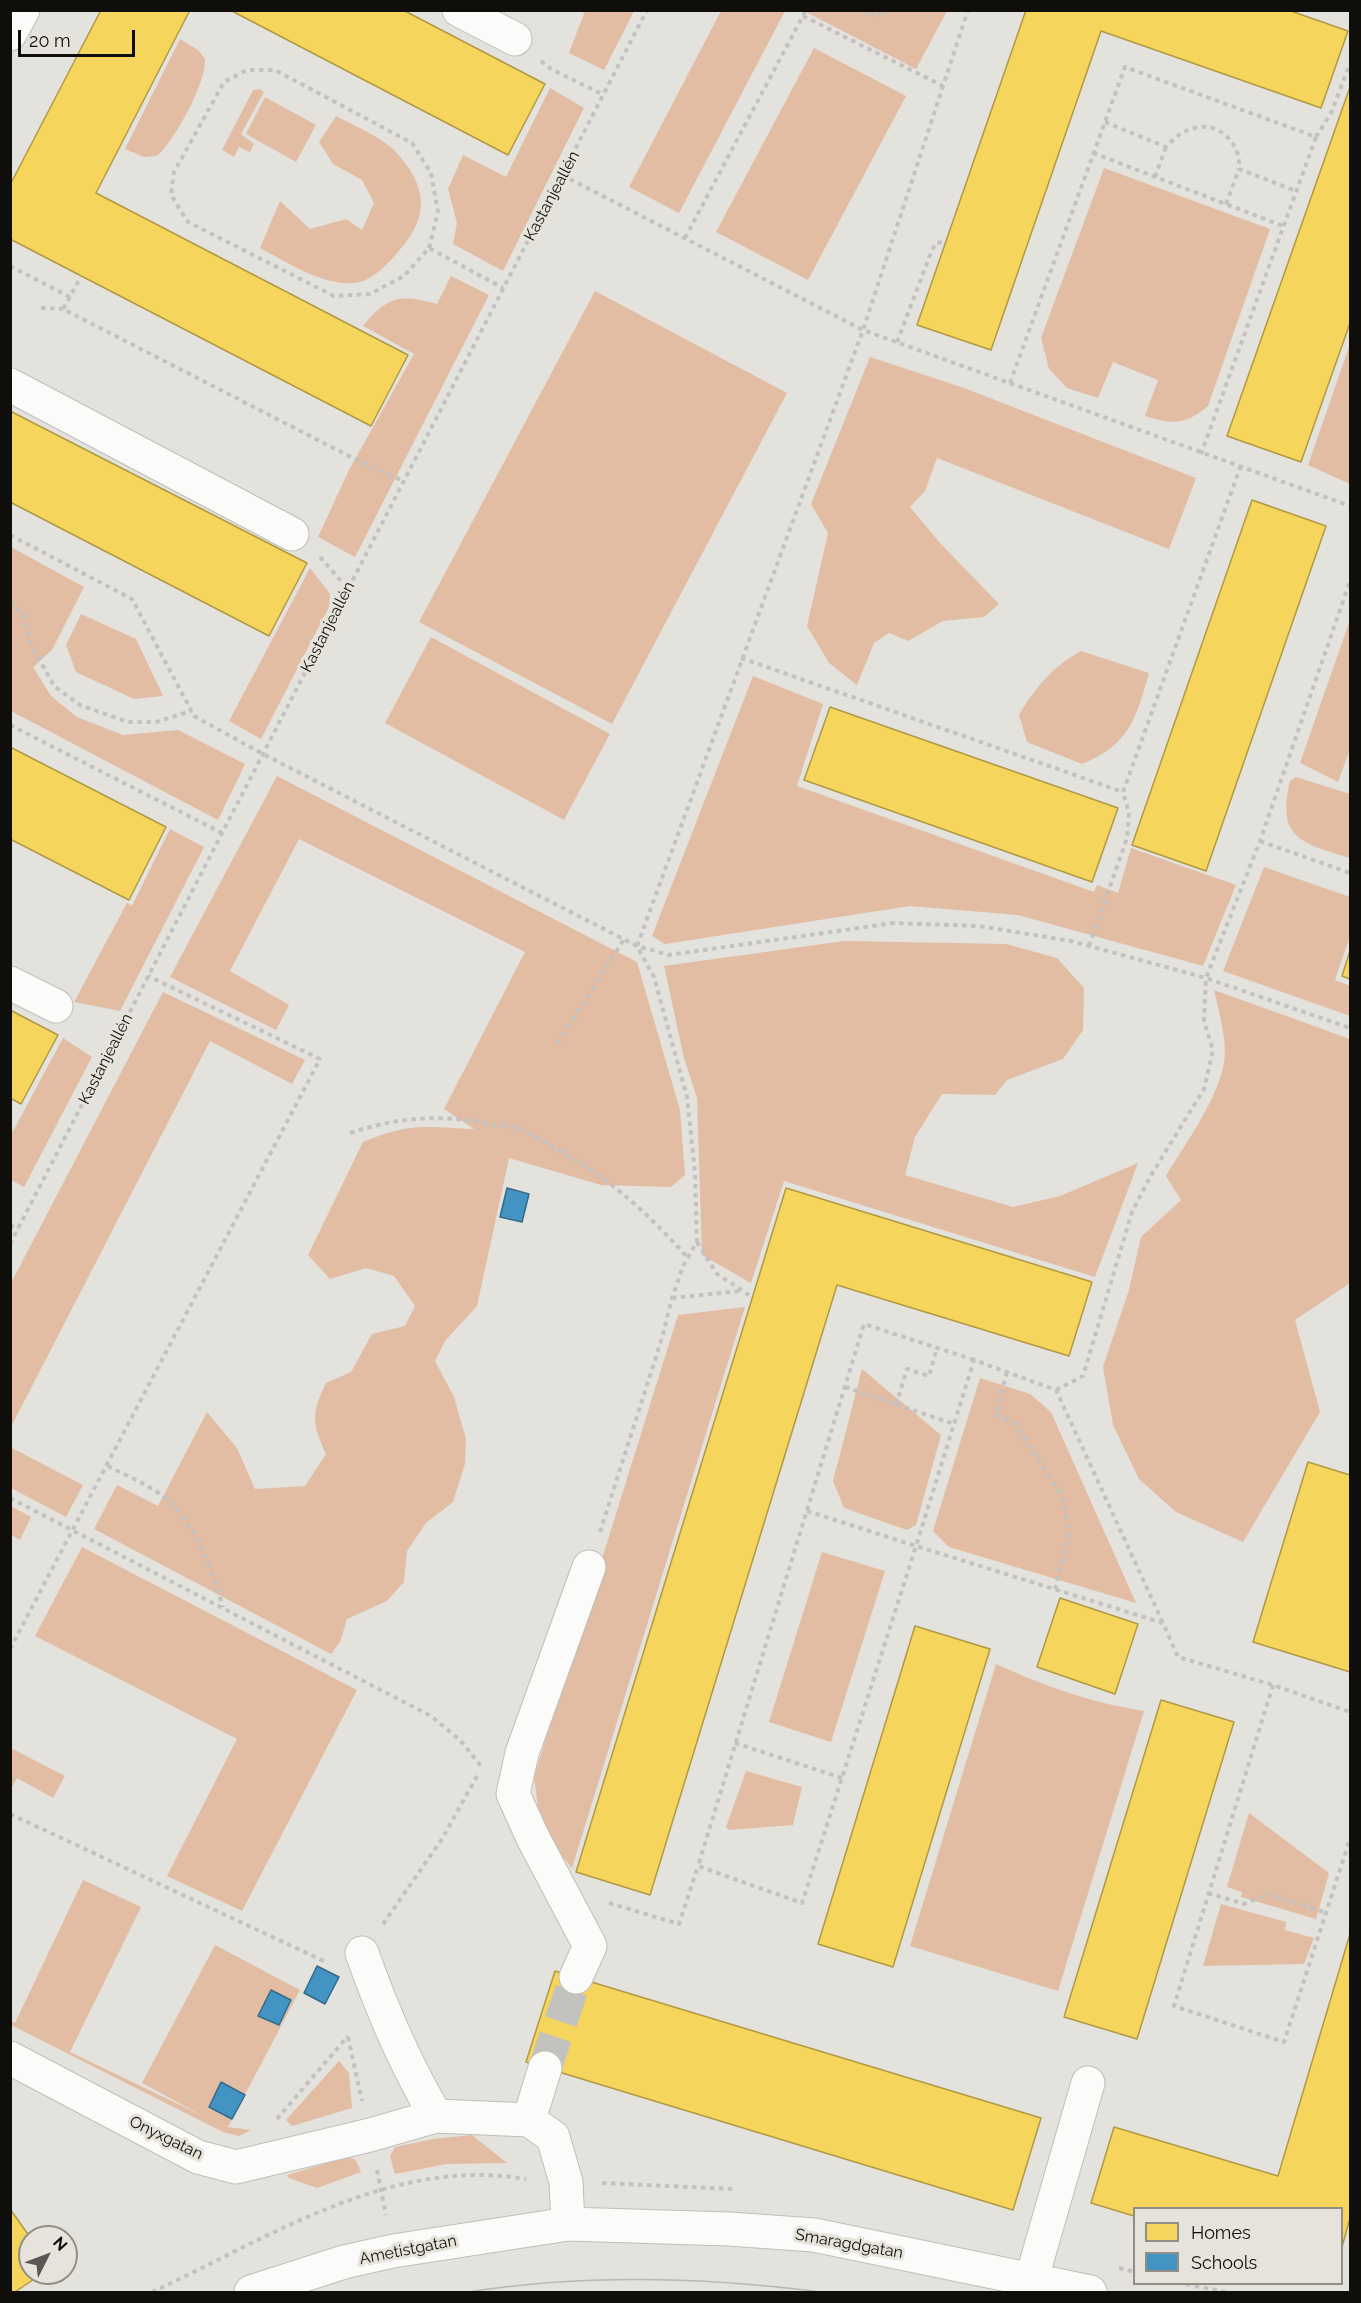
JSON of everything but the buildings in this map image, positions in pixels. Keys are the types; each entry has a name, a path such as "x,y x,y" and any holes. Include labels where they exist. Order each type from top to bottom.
{"street":[{"path":"10,34 23,10"},
{"path":"459,10 515,39"},
{"path":"10,385 292,534"},
{"path":"10,983 56,1006"},
{"path":"576,1977 590,1946 558,1887 513,1794 522,1753 589,1567"},
{"path":"362,1953 379,2002 412,2076 436,2116"},
{"name":"Onyxgatan","path":"10,2058 198,2157 236,2167 370,2135 436,2116 529,2120"},
{"path":"545,2067 529,2120 553,2136 566,2182 568,2224"},
{"path":"1031,2280 1088,2083"},
{"name":"Smaragdgatan","path":"568,2224 729,2229 814,2235 1090,2292"},
{"name":"Ametistgatan","path":"250,2292 344,2262 393,2251 568,2224"}],"path":[{"path":"685,238 806,10"},
{"path":"861,10 875,15 892,10"},
{"path":"749,1295 717,1274 697,1242 694,1172 687,1097 654,976 637,946 863,330 968,10"},
{"name":"Kastanjeallén","path":"10,1244 646,11"},
{"path":"803,16 943,86"},
{"path":"515,39 551,69 603,95"},
{"path":"1201,454 1316,137 1331,113 1350,64"},
{"path":"1010,383 1125,67 1316,137"},
{"path":"247,70 274,70 412,143 431,173 438,212 429,248 404,276 370,294 334,296 188,222 171,195 174,172 224,82 247,70"},
{"path":"1105,122 1166,147"},
{"path":"1155,177 1166,147 1178,135 1191,128 1202,126 1215,129 1228,137 1240,157 1239,170 1227,204"},
{"path":"1093,153 1283,226"},
{"path":"1239,170 1296,191"},
{"path":"562,176 863,330 1350,506"},
{"path":"897,342 932,250 936,243 943,242"},
{"path":"429,248 503,288"},
{"path":"10,266 70,297"},
{"path":"63,309 80,278"},
{"path":"41,308 63,309 332,448 404,481"},
{"path":"1089,946 1126,838 1129,813 1123,792 1240,468"},
{"path":"10,535 132,599 194,716 263,754 637,946 669,955 894,923 979,926 1071,941 1206,978 1350,1028"},
{"path":"1056,1390 1083,1376 1132,1212 1150,1177 1204,1089 1213,1050 1204,1021 1206,978 1260,841 1350,581"},
{"path":"10,602 24,616 31,644 54,686 80,705 128,722 156,722 191,711"},
{"path":"741,658 1123,792"},
{"path":"10,725 222,832"},
{"path":"1260,841 1350,873"},
{"path":"558,1044 624,939"},
{"path":"10,1649 320,1059 148,976"},
{"path":"350,1133 387,1120 426,1117 475,1121 520,1129 580,1162 612,1183 650,1215 688,1257"},
{"path":"10,1226 18,1230"},
{"path":"589,1567 662,1338 672,1298 688,1257 697,1242"},
{"path":"672,1298 740,1291"},
{"path":"558,1887 679,1924 864,1324 1056,1390 1178,1657 1273,1685 1350,1712"},
{"path":"896,1405 907,1369 929,1376 937,1348"},
{"path":"698,1866 802,1904 974,1360"},
{"path":"1007,1372 995,1414 1015,1424 1059,1491 1065,1506 1068,1537 1055,1589"},
{"path":"845,1387 954,1424"},
{"path":"108,1466 160,1495 184,1519 207,1559 224,1608"},
{"path":"10,1498 431,1716 460,1740 482,1767 513,1794"},
{"path":"807,1511 1164,1623"},
{"path":"1273,1685 1174,2006 1284,2042 1350,1839"},
{"path":"735,1743 842,1778"},
{"path":"10,1814 339,1969 362,1953 442,1839 482,1767"},
{"path":"1208,1893 1244,1904 1268,1894 1327,1913"},
{"path":"273,2124 379,2002"},
{"path":"348,2037 370,2135"},
{"path":"152,2292 337,2203 381,2190 447,2176 497,2174 532,2180"},
{"path":"384,2206 386,2215"},
{"path":"1195,2285 1225,2292"}],"shaded area":[{"path":"947,10 916,69 804,11"},
{"path":"585,11 634,11 604,70 569,53"},
{"path":"721,11 785,11 679,213 629,187"},
{"path":"180,39 198,50 205,59 201,81 180,125 164,149 157,156 144,157 125,149"},
{"path":"814,48 906,96 808,280 716,232"},
{"path":"550,88 584,108 503,271 453,244 457,223 448,189 463,155 506,177"},
{"path":"260,89 264,92 241,134 254,144 250,152 239,147 234,157 222,150 253,90"},
{"path":"265,97 316,125 296,162 246,134"},
{"path":"336,116 376,137 395,151 414,177 421,202 416,226 398,252 373,276 354,283 341,283 317,277 260,248 280,201 310,229 346,219 362,230 374,203 362,180 333,164 319,142"},
{"path":"1104,168 1270,229 1208,406 1185,420 1171,422 1145,416 1158,380 1113,362 1098,398 1067,388 1049,369 1041,338"},
{"path":"451,276 489,295 355,557 318,537 349,470 414,354 363,326 380,308 396,300 413,299 437,304"},
{"path":"595,291 787,393 612,724 419,622"},
{"path":"1350,344 1350,484 1308,465"},
{"path":"870,357 964,388 1196,478 1169,549 937,458 925,491 910,507 940,543 999,604 984,617 943,621 908,641 889,633 874,643 857,685 829,663 807,626 828,533 811,504"},
{"path":"11,547 84,587 52,650 33,667 51,696 77,717 123,735 178,730 245,764 218,820 11,711"},
{"path":"310,568 330,594 329,607 261,739 229,721"},
{"path":"81,614 136,639 163,696 134,699 76,672 66,645"},
{"path":"1350,620 1350,749 1338,782 1300,763"},
{"path":"431,637 610,734 564,820 385,723"},
{"path":"1081,651 1149,673 1140,704 1128,729 1110,748 1098,757 1082,764 1027,742 1019,715 1046,678"},
{"path":"753,676 823,704 797,786 1094,892 1097,885 1118,893 1131,848 1236,885 1203,966 1018,915 910,906 665,944 652,936"},
{"path":"277,776 637,962 680,1110 685,1175 671,1187 601,1185 509,1158 477,1306 445,1341 435,1361 454,1397 466,1439 465,1464 453,1502 426,1523 407,1551 404,1582 387,1601 347,1619 340,1642 331,1654 94,1529 117,1485 158,1506 207,1412 237,1448 255,1489 305,1486 326,1454 318,1434 315,1418 326,1383 351,1372 372,1334 405,1326 415,1306 394,1276 366,1268 330,1279 308,1255 363,1142 394,1131 418,1127 474,1129 444,1109 525,952 299,839 230,971 289,1005 276,1030 170,977"},
{"path":"1296,777 1350,794 1350,858 1307,843 1290,827 1287,801 1290,781"},
{"path":"170,829 204,847 120,1011 74,1002 127,903 132,906"},
{"path":"1264,867 1350,897 1350,936 1335,980 1350,986 1350,1016 1223,971"},
{"path":"844,941 1006,944 1057,958 1084,988 1083,1030 1063,1059 1007,1080 995,1095 942,1094 915,1137 905,1175 1013,1207 1060,1196 1138,1163 1095,1277 784,1181 751,1283 702,1255 697,1098 684,1058 664,966"},
{"path":"1214,990 1350,1039 1350,1283 1295,1320 1320,1412 1243,1542 1176,1512 1139,1479 1113,1425 1103,1367 1129,1290 1141,1237 1181,1200 1166,1176 1206,1110 1219,1082 1225,1049"},
{"path":"163,992 305,1060 292,1084 210,1041 11,1427 11,1283"},
{"path":"63,1038 92,1057 24,1187 11,1180 11,1135"},
{"path":"745,1307 572,1868 541,1832 534,1777 678,1315"},
{"path":"862,1369 941,1435 916,1525 907,1530 844,1508 833,1481"},
{"path":"980,1378 1030,1394 1051,1412 1136,1603 949,1547 933,1531"},
{"path":"10,1447 83,1485 66,1517 11,1488"},
{"path":"11,1506 31,1517 20,1540 11,1535"},
{"path":"82,1547 357,1690 242,1911 167,1876 237,1739 35,1636"},
{"path":"822,1552 885,1571 831,1742 769,1722"},
{"path":"996,1664 1068,1693 1144,1711 1058,1991 910,1946"},
{"path":"11,1748 65,1776 53,1798 17,1778 11,1789"},
{"path":"746,1771 802,1787 793,1825 729,1830 726,1827"},
{"path":"1249,1813 1329,1873 1316,1919 1241,1897 1242,1892 1227,1887"},
{"path":"83,1880 141,1907 70,2052 203,2116 142,2083 215,1945 300,1990 228,2127 251,2130 239,2136 223,2132 11,2025 10,2021 15,2023"},
{"path":"1221,1904 1286,1922 1285,1930 1314,1938 1304,1964 1203,1966"},
{"path":"339,2061 349,2073 352,2108 292,2126 286,2120"},
{"path":"472,2135 507,2163 446,2164 395,2174 390,2156 395,2147 433,2139"},
{"path":"347,2157 355,2159 361,2172 317,2188 289,2178 287,2175"}],"tunnel":[{"path":"545,2068 576,1977"}],"tram line":[{"path":"468,2292 511,2286 600,2280 733,2283 821,2292"}]}
